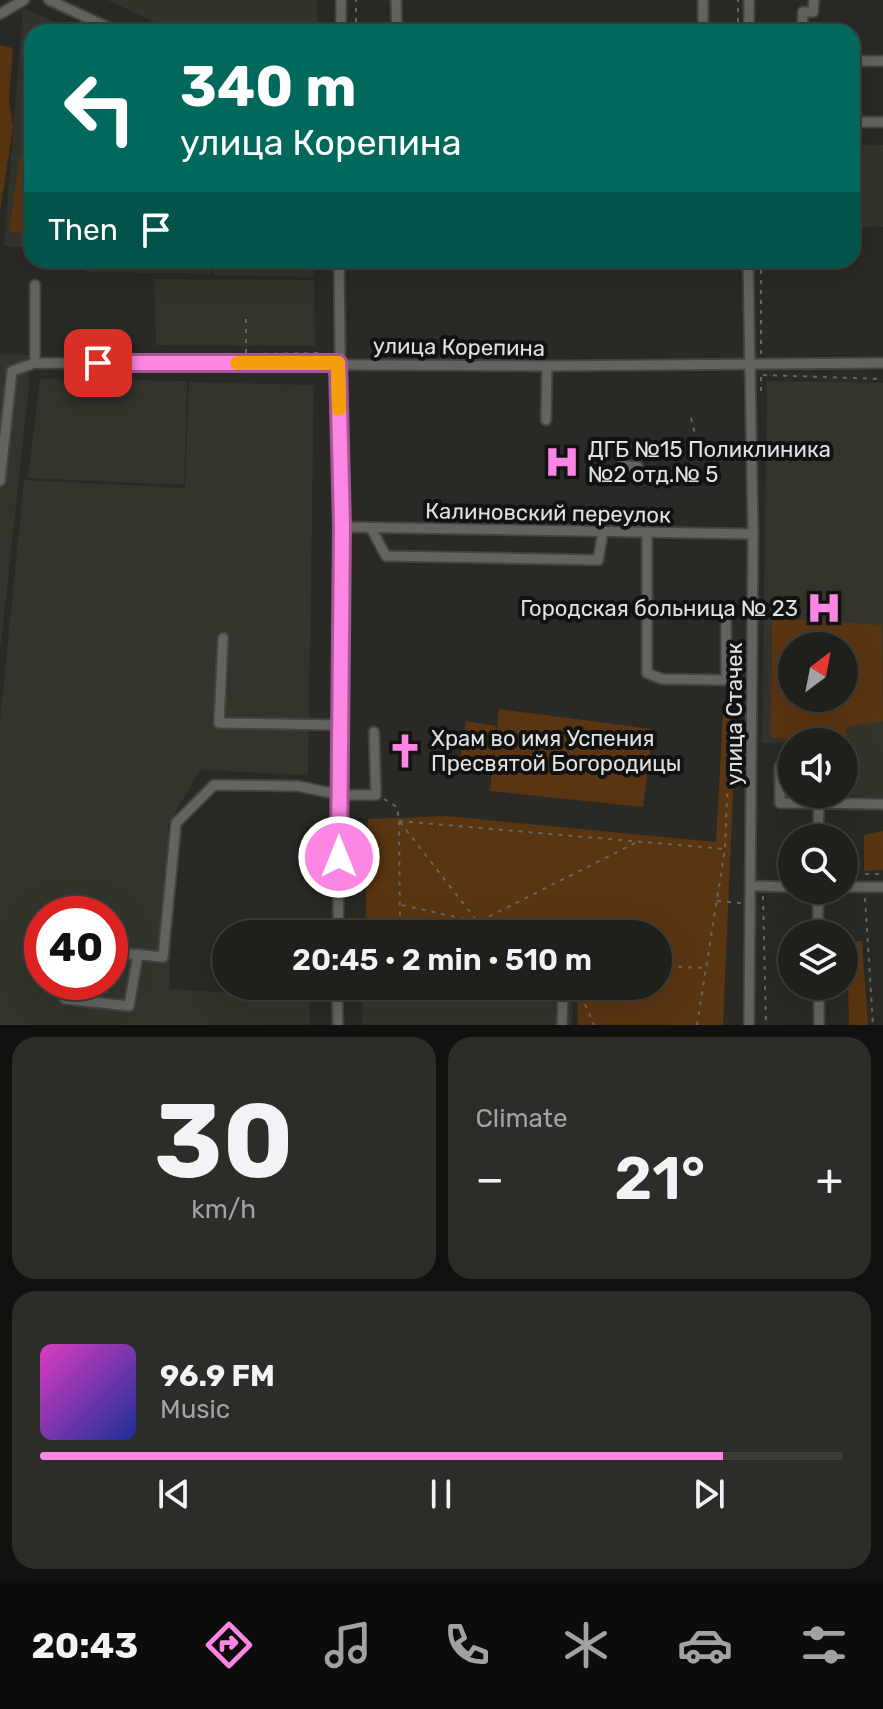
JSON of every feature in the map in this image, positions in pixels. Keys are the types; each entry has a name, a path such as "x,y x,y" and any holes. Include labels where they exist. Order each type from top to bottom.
{"street":[{"path":"0,14 24,0"},
{"path":"49,0 101,24"},
{"path":"341,0 341,24"},
{"path":"396,0 397,24"},
{"path":"703,0 703,24"},
{"path":"749,0 749,24"},
{"path":"802,24 803,12 813,12 814,0"},
{"path":"860,61 883,61"},
{"path":"860,122 883,122"},
{"path":"338,920 342,527 339,268"},
{"name":"улица Стачек","path":"748,268 753,534 749,1025"},
{"path":"0,481 12,371 35,363 35,285"},
{"name":"улица Корепина","path":"35,363 338,363 751,370 883,363"},
{"path":"546,420 547,366"},
{"path":"623,465 638,467"},
{"name":"Калиновский переулок","path":"342,527 753,534"},
{"path":"371,528 386,556 598,560 603,532"},
{"path":"647,534 647,673 662,679 726,680 726,608"},
{"path":"223,638 219,723 338,725"},
{"path":"128,953 163,957 176,823 214,785 298,786 340,795 376,795 374,732"},
{"path":"858,804 883,804"},
{"path":"752,886 778,887"},
{"path":"858,887 883,887"},
{"path":"74,1000 129,1006 138,954"},
{"path":"337,1000 338,1025"},
{"path":"562,1025 563,1000"},
{"path":"819,1000 819,1025"}],"path":[{"path":"356,0 356,24"},
{"path":"738,0 738,24"},
{"path":"246,314 246,354 321,353"},
{"path":"751,370 883,379"},
{"path":"691,418 696,438"},
{"path":"697,1025 725,849 731,702 726,680"},
{"path":"376,795 397,807 401,920"},
{"path":"399,821 725,849"},
{"path":"399,821 476,920"},
{"path":"482,920 636,842"},
{"path":"865,874 883,874"},
{"path":"865,887 873,1025"},
{"path":"402,905 469,920"},
{"path":"672,967 706,969"},
{"path":"583,1000 594,1025"}],"shaded area":[{"path":"108,0 317,0 317,24 158,24"},
{"path":"23,8 59,24 24,24 24,247 4,246"},
{"path":"0,45 13,48 9,100 13,127 0,211"},
{"path":"860,145 883,145 883,227 860,228"},
{"path":"20,157 24,158 24,234 9,231"},
{"path":"86,268 211,268 211,274 86,272"},
{"path":"213,268 314,268 314,277 213,275"},
{"path":"154,279 314,280 315,346 156,345"},
{"path":"0,354 28,355 29,385 0,654"},
{"path":"40,379 187,381 184,485 28,478"},
{"name":"Городская больница № 23","path":"767,381 883,383 883,797 858,797 858,728 778,728 778,743 762,743"},
{"path":"189,382 314,385 308,775 200,770 168,825 170,989 212,992 212,1000 310,1000 310,1025 0,1025 0,720 24,480 185,488"},
{"path":"772,618 882,625 883,721 846,728 778,728 778,738 771,738"},
{"path":"732,691 737,700 723,1025 578,1025 577,1000 672,1000 672,920 365,920 368,819 446,816 716,842 723,712"},
{"path":"499,709 653,729 643,807 490,791"},
{"path":"466,721 496,726 492,764 460,760"},
{"path":"883,831 883,870 864,871 864,835"},
{"path":"858,941 862,941 868,1025 849,1025 848,1000 858,1000"},
{"path":"363,1000 573,1000 572,1025 362,1025"}],"slow traffic":[{"path":"237,363 338,363 339,409"}],"place":[{"name":"ДГБ №15 Поликлиника №2 отд.№ 5","path":"562,462"},
{"name":"Городская больница № 23","path":"824,608"},
{"name":"Храм во имя Успения Пресвятой Богородицы","path":"405,751"}],"route":[{"path":"98,363 338,363 342,527 339,857"}]}
